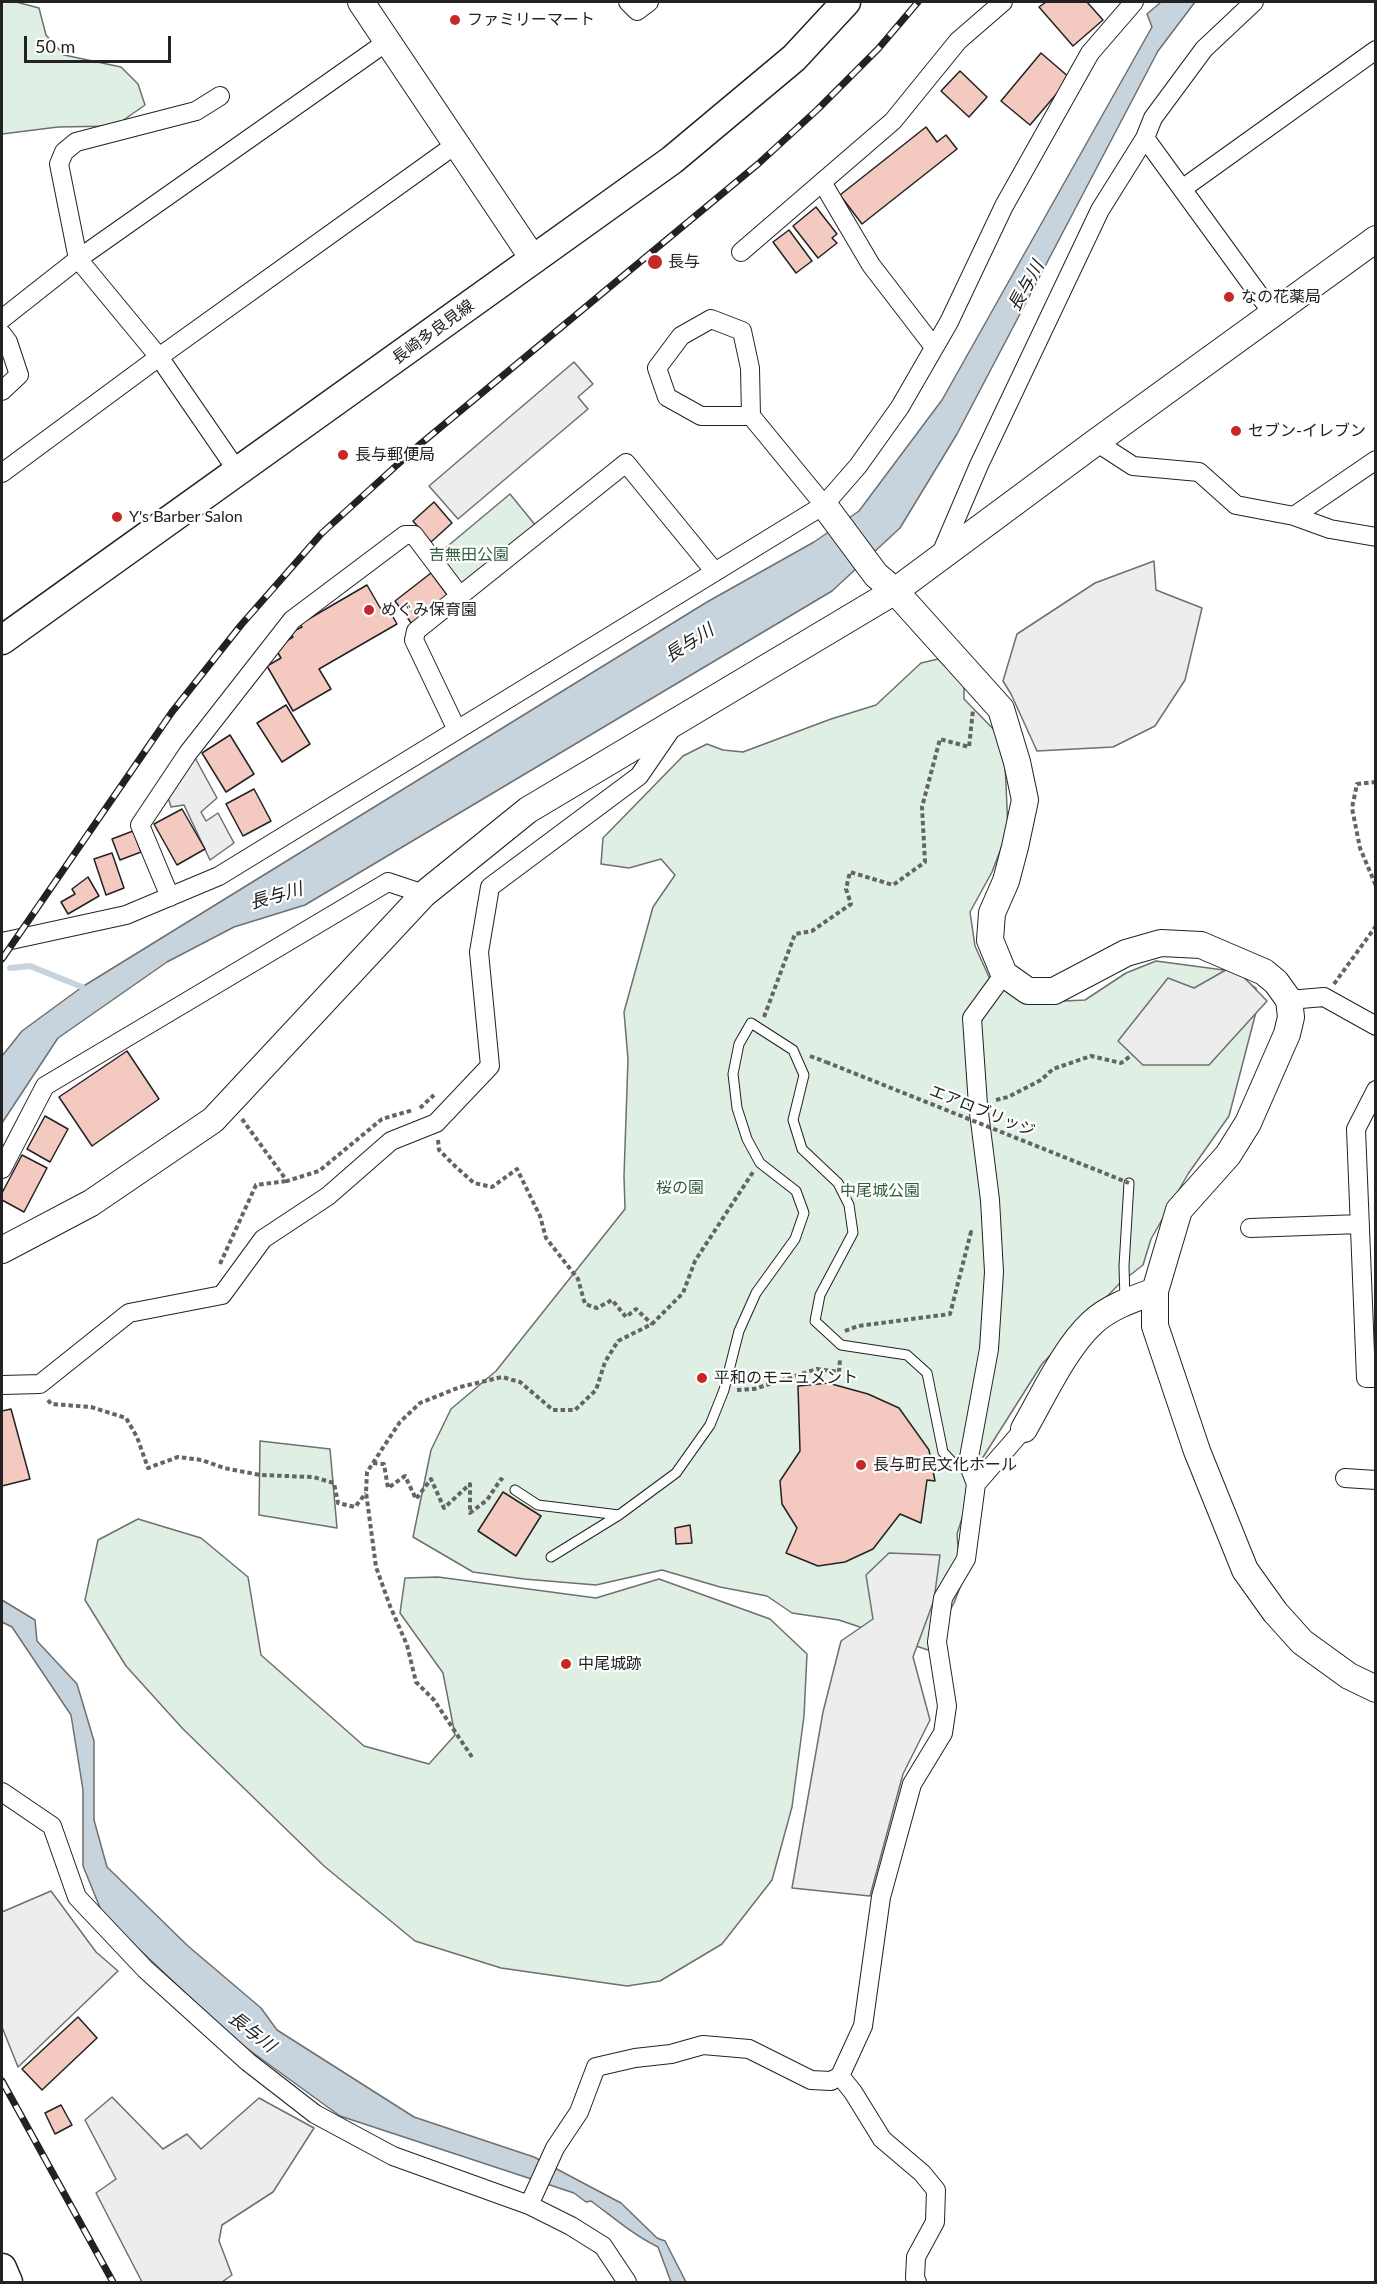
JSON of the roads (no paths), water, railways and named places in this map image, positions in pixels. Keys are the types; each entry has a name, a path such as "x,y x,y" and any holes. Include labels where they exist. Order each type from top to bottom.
{"main road":[{"name":"長崎多良見線","path":"2,640 681,153 794,58 846,2"},
{"path":"2,2268 8,2283"}],"street":[{"path":"361,2 534,260"},
{"path":"628,2 637,11 649,2"},
{"path":"741,252 893,121 958,41 1003,2"},
{"path":"2,942 126,915 219,876 824,505 858,466 900,407 949,322 1004,206 1090,53 1134,2"},
{"path":"939,558 979,465 1100,210 1145,138 1153,118 1204,49 1254,2"},
{"path":"2,319 78,259 388,41"},
{"path":"1182,189 1376,50"},
{"path":"220,96 196,111 76,142 64,152 59,164 78,259 159,357 238,472"},
{"path":"1145,138 1273,314"},
{"path":"2,473 159,357 455,145"},
{"path":"822,182 871,265 934,347"},
{"path":"2,1250 91,1203 213,1120 371,948 424,894 528,810 676,722 885,583 939,558 1376,239"},
{"path":"751,416 701,416 667,397 657,368 681,336 711,319 742,331 750,368 751,416 885,583 1001,709 1017,762 1025,800 1008,873 992,913 990,940 1004,974 1028,991 1054,991 1126,954 1161,943 1201,945 1264,972 1276,982 1289,1000 1291,1017 1287,1034 1248,1123 1228,1155 1179,1210 1155,1291 1155,1326 1197,1451 1245,1570 1275,1612 1302,1642 1348,1676 1376,1689"},
{"path":"2,334 8,342 19,375 2,391"},
{"path":"1096,442 1133,466 1199,472 1236,505 1294,516 1330,529 1376,537"},
{"path":"1294,516 1376,460"},
{"path":"457,730 414,640 416,631 626,463 715,572"},
{"path":"170,897 140,825 188,753 292,620 405,535 414,535 460,596"},
{"path":"2,1385 40,1384 129,1313 222,1295 263,1239 328,1196 391,1141 436,1123 490,1066 478,952 490,887 639,776 676,722"},
{"path":"2,1169 45,1086 388,882 424,894"},
{"path":"530,2201 555,2148 579,2112 596,2067 635,2058 671,2054 703,2045 749,2049 811,2080 831,2081 840,2076 863,2026 881,1897 912,1784 943,1733 947,1706 937,1642 943,1598 966,1559 976,1485 968,1463 989,1349 994,1272 990,1200 978,1105 972,1018 1004,974"},
{"path":"1289,1000 1324,997 1376,1026"},
{"path":"1376,1090 1356,1129 1366,1234 1366,1378 1376,1378"},
{"path":"1250,1228 1366,1234"},
{"path":"976,1485 1024,1429 1075,1344 1093,1322 1125,1302 1155,1291"},
{"path":"1345,1478 1376,1480"},
{"path":"2,1792 52,1826 78,1897 144,1969 257,2068 315,2114 393,2156 530,2201 603,2246 627,2283"},
{"path":"840,2076 853,2092 882,2139 922,2173 936,2190 935,2222 916,2257 915,2278 917,2283"}],"lane":[{"path":"551,1557 619,1515 676,1473 710,1425 724,1390 739,1331 756,1293 795,1239 804,1213 796,1191 760,1162 747,1139 740,1118 733,1074 739,1044 751,1023 793,1050 804,1075 793,1120 802,1149 838,1183 849,1205 853,1233 820,1295 815,1321 841,1345 907,1355 927,1373 943,1452 955,1465 968,1463"},
{"path":"1125,1302 1124,1266 1129,1183"},
{"path":"515,1490 538,1505 619,1515"}],"water":[{"name":"長与川","path":"1161,2 1195,2 1158,51 957,434 900,528 832,591 305,905 234,927 167,962 58,1038 2,1123 2,1056 22,1031 82,987 707,602 814,542 859,511 942,400 1152,27 1147,14"},
{"name":"長与川","path":"2,1600 35,1620 37,1641 77,1684 94,1741 94,1820 107,1867 188,1946 261,2008 277,2030 414,2117 534,2157 621,2203 657,2238 665,2241 686,2282 671,2282 658,2247 591,2201 586,2202 574,2193 340,2116 234,2039 103,1915 83,1866 83,1790 71,1715 12,1627 2,1622"}],"waterway":[{"path":"10,968 30,966 82,987"}],"railway":[{"path":"2,959 172,712 241,625 322,533 418,446 758,164 818,109 878,49 918,2"},
{"path":"2,2081 113,2282"}],"place":[{"name":"ファミリーマート","path":"455,20"},
{"name":"長与","path":"655,262"},
{"name":"なの花薬局","path":"1229,297"},
{"name":"セブン-イレブン","path":"1236,431"},
{"name":"長与郵便局","path":"343,455"},
{"name":"Y's Barber Salon","path":"117,517"},
{"name":"めぐみ保育園","path":"369,610"},
{"name":"平和のモニュメント","path":"702,1378"},
{"name":"長与町民文化ホール","path":"861,1465"},
{"name":"中尾城跡","path":"566,1664"}],"park label":[{"name":"吉無田公園","path":"469,555"},
{"name":"桜の園","path":"680,1188"},
{"name":"中尾城公園","path":"880,1191"}]}
